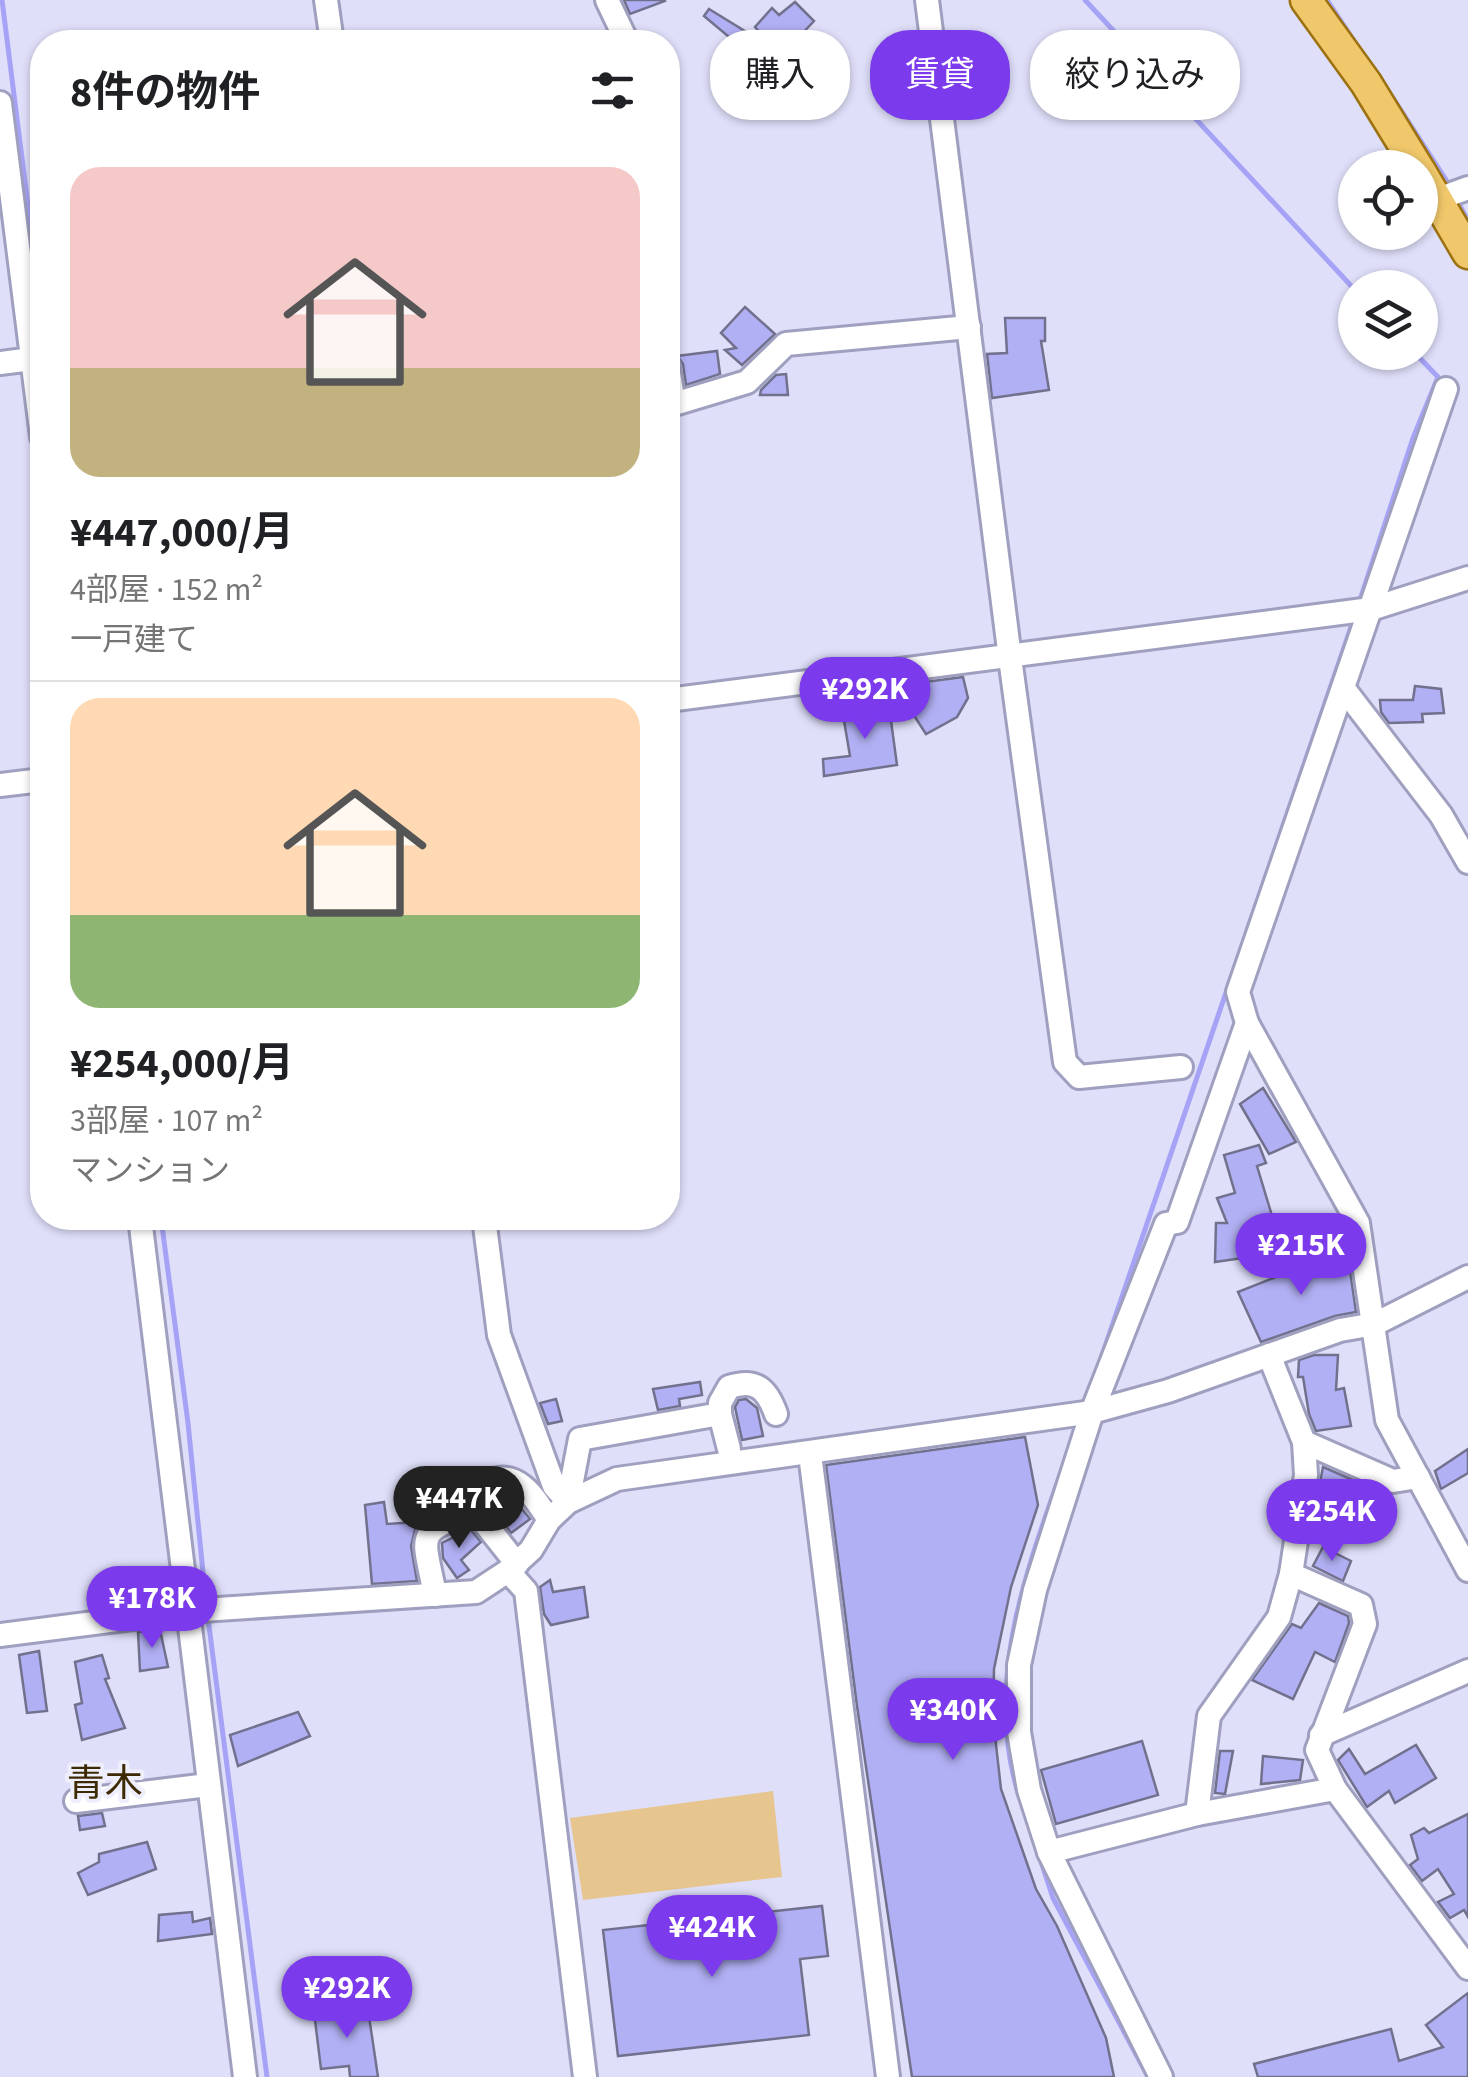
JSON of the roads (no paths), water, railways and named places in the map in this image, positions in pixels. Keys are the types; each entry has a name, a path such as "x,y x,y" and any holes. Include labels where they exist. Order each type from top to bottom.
{"main road":[{"path":"1306,0 1407,150"},
{"path":"1438,199 1468,254"}],"street":[{"path":"326,0 330,30"},
{"path":"606,0 621,30"},
{"path":"927,0 1010,658 1066,1062 1080,1076 1181,1067"},
{"path":"0,103 30,343"},
{"path":"1438,199 1468,188"},
{"path":"680,402 747,382 786,344 968,327"},
{"path":"0,364 30,359"},
{"path":"1446,389 1238,992 1247,1023 1358,1224 1387,1420 1468,1570"},
{"path":"680,699 1370,608 1468,578"},
{"path":"1344,689 1441,815 1468,862"},
{"path":"0,784 30,781"},
{"path":"1161,2077 1049,1852 1030,1790 1019,1732 1018,1665 1035,1590 1092,1412 1166,1224 1177,1222 1247,1023"},
{"path":"141,1230 245,2077"},
{"path":"486,1230 500,1335 554,1486 568,1502"},
{"path":"0,1635 186,1611 476,1592 532,1550 549,1520 568,1502 617,1479 1092,1412 1168,1391 1340,1330 1375,1324 1468,1277"},
{"path":"1197,1814 1209,1716 1278,1617 1291,1574 1306,1475 1304,1442 1268,1355"},
{"path":"729,1450 720,1403 729,1387 742,1382 755,1384 769,1393 776,1414"},
{"path":"568,1502 580,1440 720,1414"},
{"path":"1304,1442 1393,1481 1418,1477"},
{"path":"810,1454 888,2077"},
{"path":"435,1595 425,1543 430,1530 475,1511 486,1483 510,1480 529,1488 549,1520"},
{"path":"475,1511 526,1591 585,2077"},
{"path":"1291,1574 1361,1605 1365,1624 1316,1750 1335,1789 1468,1968"},
{"path":"1321,1736 1468,1671"},
{"path":"76,1801 208,1784"},
{"path":"1049,1852 1197,1814 1335,1789"}],"waterway":[{"path":"2,0 30,221"},
{"path":"1085,0 1338,272"},
{"path":"1327,0 1358,47"},
{"path":"1393,98 1452,189"},
{"path":"1456,199 1468,220"},
{"path":"1358,606 1413,438 1438,377 1431,370"},
{"path":"1098,1367 1353,621"},
{"path":"163,1230 206,1602"},
{"path":"1019,1796 1009,1755 1007,1673 1022,1592 1061,1472"},
{"path":"208,1618 267,2077"},
{"path":"1026,1816 1053,1898 1148,2077"}],"district":[{"name":"青木","path":"105,1784"}]}
